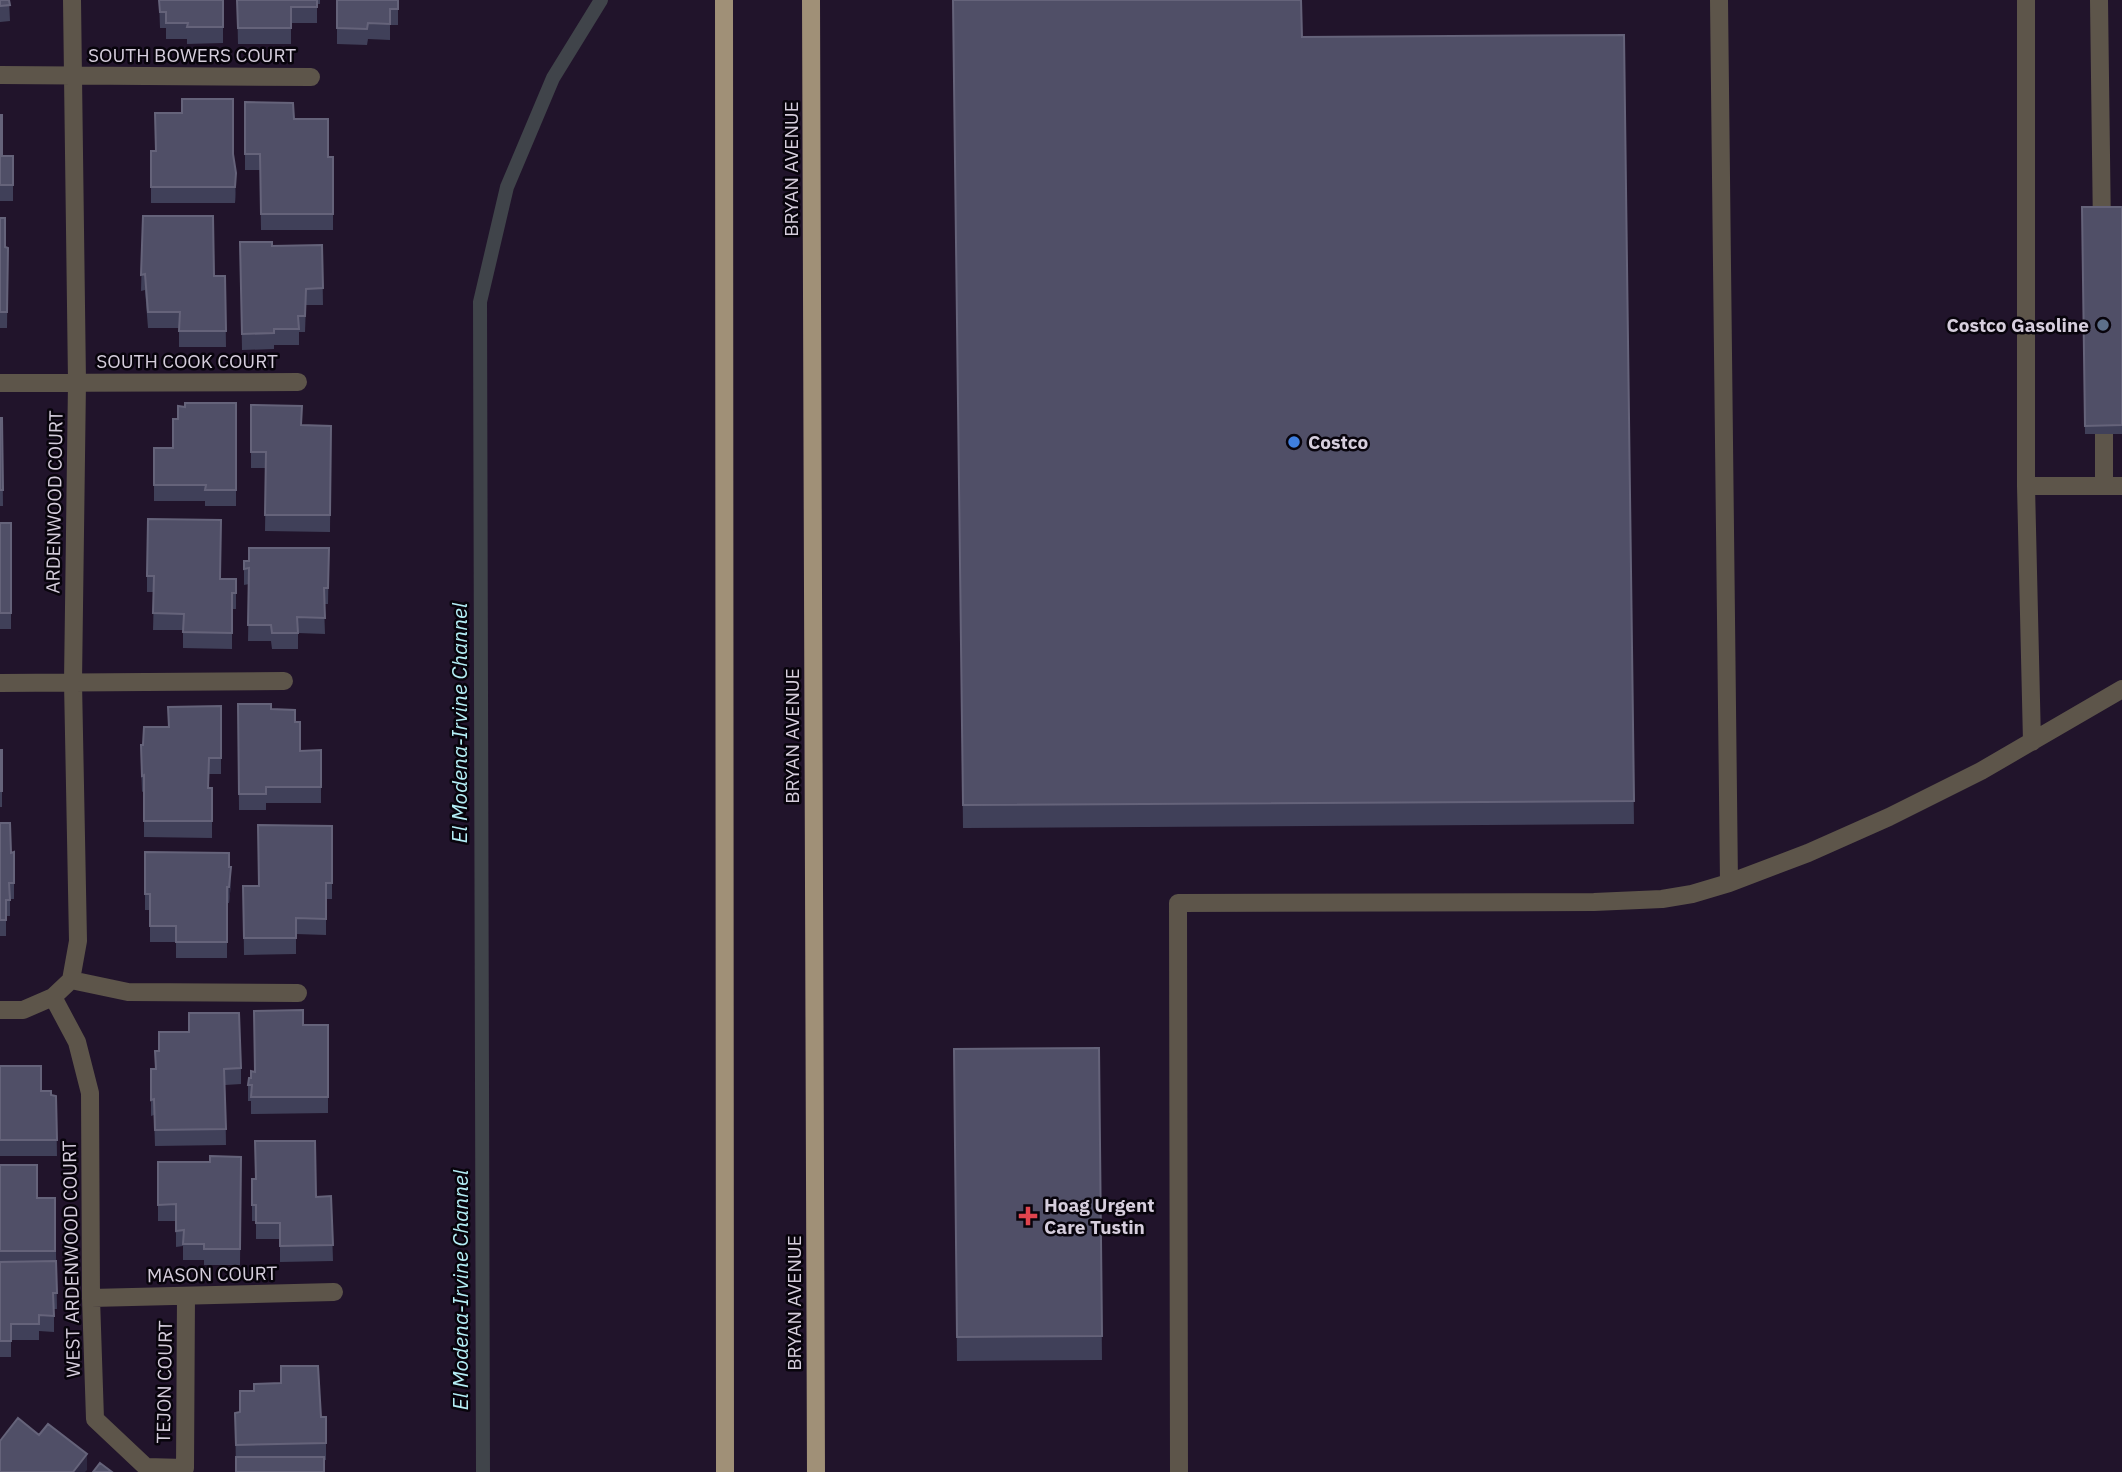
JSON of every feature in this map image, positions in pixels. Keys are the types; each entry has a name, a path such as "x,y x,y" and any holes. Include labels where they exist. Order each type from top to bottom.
{"main road":[{"path":"724,0 725,1472"},
{"name":"BRYAN AVENUE","path":"811,0 816,1472"}],"street":[{"name":"ARDENWOOD COURT","path":"71,980 78,941 73,682 77,382 72,0"},
{"path":"1719,0 1729,883"},
{"path":"2026,0 2026,486 2032,742"},
{"path":"2099,0 2102,250"},
{"name":"SOUTH BOWERS COURT","path":"0,75 311,77"},
{"name":"SOUTH COOK COURT","path":"0,383 298,382"},
{"path":"2026,486 2113,486 2103,389"},
{"path":"0,683 284,681"},
{"path":"1179,1472 1178,902 1662,900 1729,883 1808,853 1889,817 1981,771 2122,689"},
{"path":"0,1010 23,1010 53,997 71,980 128,992 298,993"},
{"name":"WEST ARDENWOOD COURT","path":"53,997 77,1042 90,1093 91,1298 95,1419 146,1467 184,1468"},
{"name":"MASON COURT","path":"91,1298 334,1292"},
{"name":"TEJON COURT","path":"184,1468 186,1296"}],"building":[{"path":"0,0 9,0 10,5 0,6"},
{"path":"159,0 223,0 223,27 187,27 188,23 166,23 166,12 160,12"},
{"path":"237,0 317,0 317,7 291,7 291,28 238,28"},
{"path":"337,0 398,0 398,9 390,9 390,24 368,23 367,29 337,28"},
{"name":"Costco","path":"953,0 1301,0 1302,37 1624,35 1634,801 963,805"},
{"path":"182,99 233,99 235,187 151,187 151,151 156,151 155,113 182,113"},
{"path":"245,102 293,103 294,119 328,119 328,157 333,157 333,214 261,214 260,154 245,154"},
{"path":"0,115 2,156 13,156 13,185 0,185"},
{"name":"Costco Gasoline","path":"2082,207 2122,207 2122,425 2085,426"},
{"path":"143,216 213,216 214,276 225,276 226,331 179,331 180,312 148,312 145,274 141,275"},
{"path":"0,218 5,218 5,247 8,248 7,312 0,312"},
{"path":"240,242 272,242 272,246 322,245 323,288 306,289 305,316 298,316 299,329 274,329 274,333 242,334"},
{"path":"185,403 236,403 236,490 205,490 206,485 154,485 154,448 173,448 173,419 178,419 178,406 185,407"},
{"path":"251,405 302,406 301,425 331,426 330,515 265,515 266,452 251,452"},
{"path":"2,418 3,490 0,490"},
{"path":"148,519 221,520 220,579 236,579 236,593 232,593 232,633 183,632 184,614 153,613 154,576 147,576"},
{"path":"0,523 11,523 11,613 0,613"},
{"path":"249,548 329,548 328,588 324,588 325,618 297,617 298,633 272,633 271,625 248,625 249,568 244,569 244,561 249,561"},
{"path":"238,704 271,704 271,709 295,710 295,722 300,722 300,751 321,750 321,787 266,787 266,794 239,794"},
{"path":"221,706 221,758 209,758 208,788 212,788 212,821 144,821 141,745 144,727 169,727 168,707"},
{"path":"2,750 2,791 0,791"},
{"path":"0,823 10,823 11,853 14,852 14,883 9,883 10,900 6,900 6,920 0,920"},
{"path":"258,825 332,826 332,883 326,883 326,919 296,918 296,938 244,938 243,886 259,886"},
{"path":"145,852 229,853 231,867 227,887 227,942 176,942 176,926 150,926 150,894 145,894"},
{"path":"303,1010 303,1025 328,1025 328,1097 251,1097 252,1085 248,1085 251,1071 255,1072 254,1011"},
{"path":"189,1013 239,1013 241,1068 224,1069 226,1129 155,1130 151,1069 156,1069 155,1051 159,1051 159,1032 189,1032"},
{"name":"Hoag Urgent Care Tustin","path":"1099,1048 1102,1336 957,1337 954,1049"},
{"path":"0,1066 41,1066 41,1091 51,1091 51,1095 56,1096 57,1140 0,1140"},
{"path":"255,1141 315,1141 316,1197 331,1196 333,1245 280,1246 280,1223 256,1223 256,1205 252,1205 252,1179 256,1179"},
{"path":"210,1156 241,1157 240,1249 204,1249 204,1244 183,1244 184,1230 176,1231 176,1204 158,1205 158,1162 210,1162"},
{"path":"0,1165 37,1165 37,1198 55,1198 55,1251 0,1251"},
{"path":"56,1261 57,1293 53,1293 54,1316 39,1315 39,1324 11,1324 11,1341 0,1341 0,1262"},
{"path":"281,1366 318,1366 321,1417 326,1417 326,1443 236,1445 235,1413 240,1412 240,1391 254,1391 254,1384 281,1383"},
{"path":"18,1418 39,1435 48,1424 87,1454 73,1472 0,1472 0,1441"},
{"path":"236,1457 324,1457 324,1472 236,1472"},
{"path":"100,1463 112,1472 93,1472"}],"waterway":[{"name":"El Modena-Irvine Channel","path":"483,1472 480,302 507,187 553,78 601,0"}],"place":[{"name":"Costco Gasoline","path":"2103,325"},
{"name":"Costco","path":"1294,442"},
{"name":"Hoag Urgent Care Tustin","path":"1028,1216"}]}
